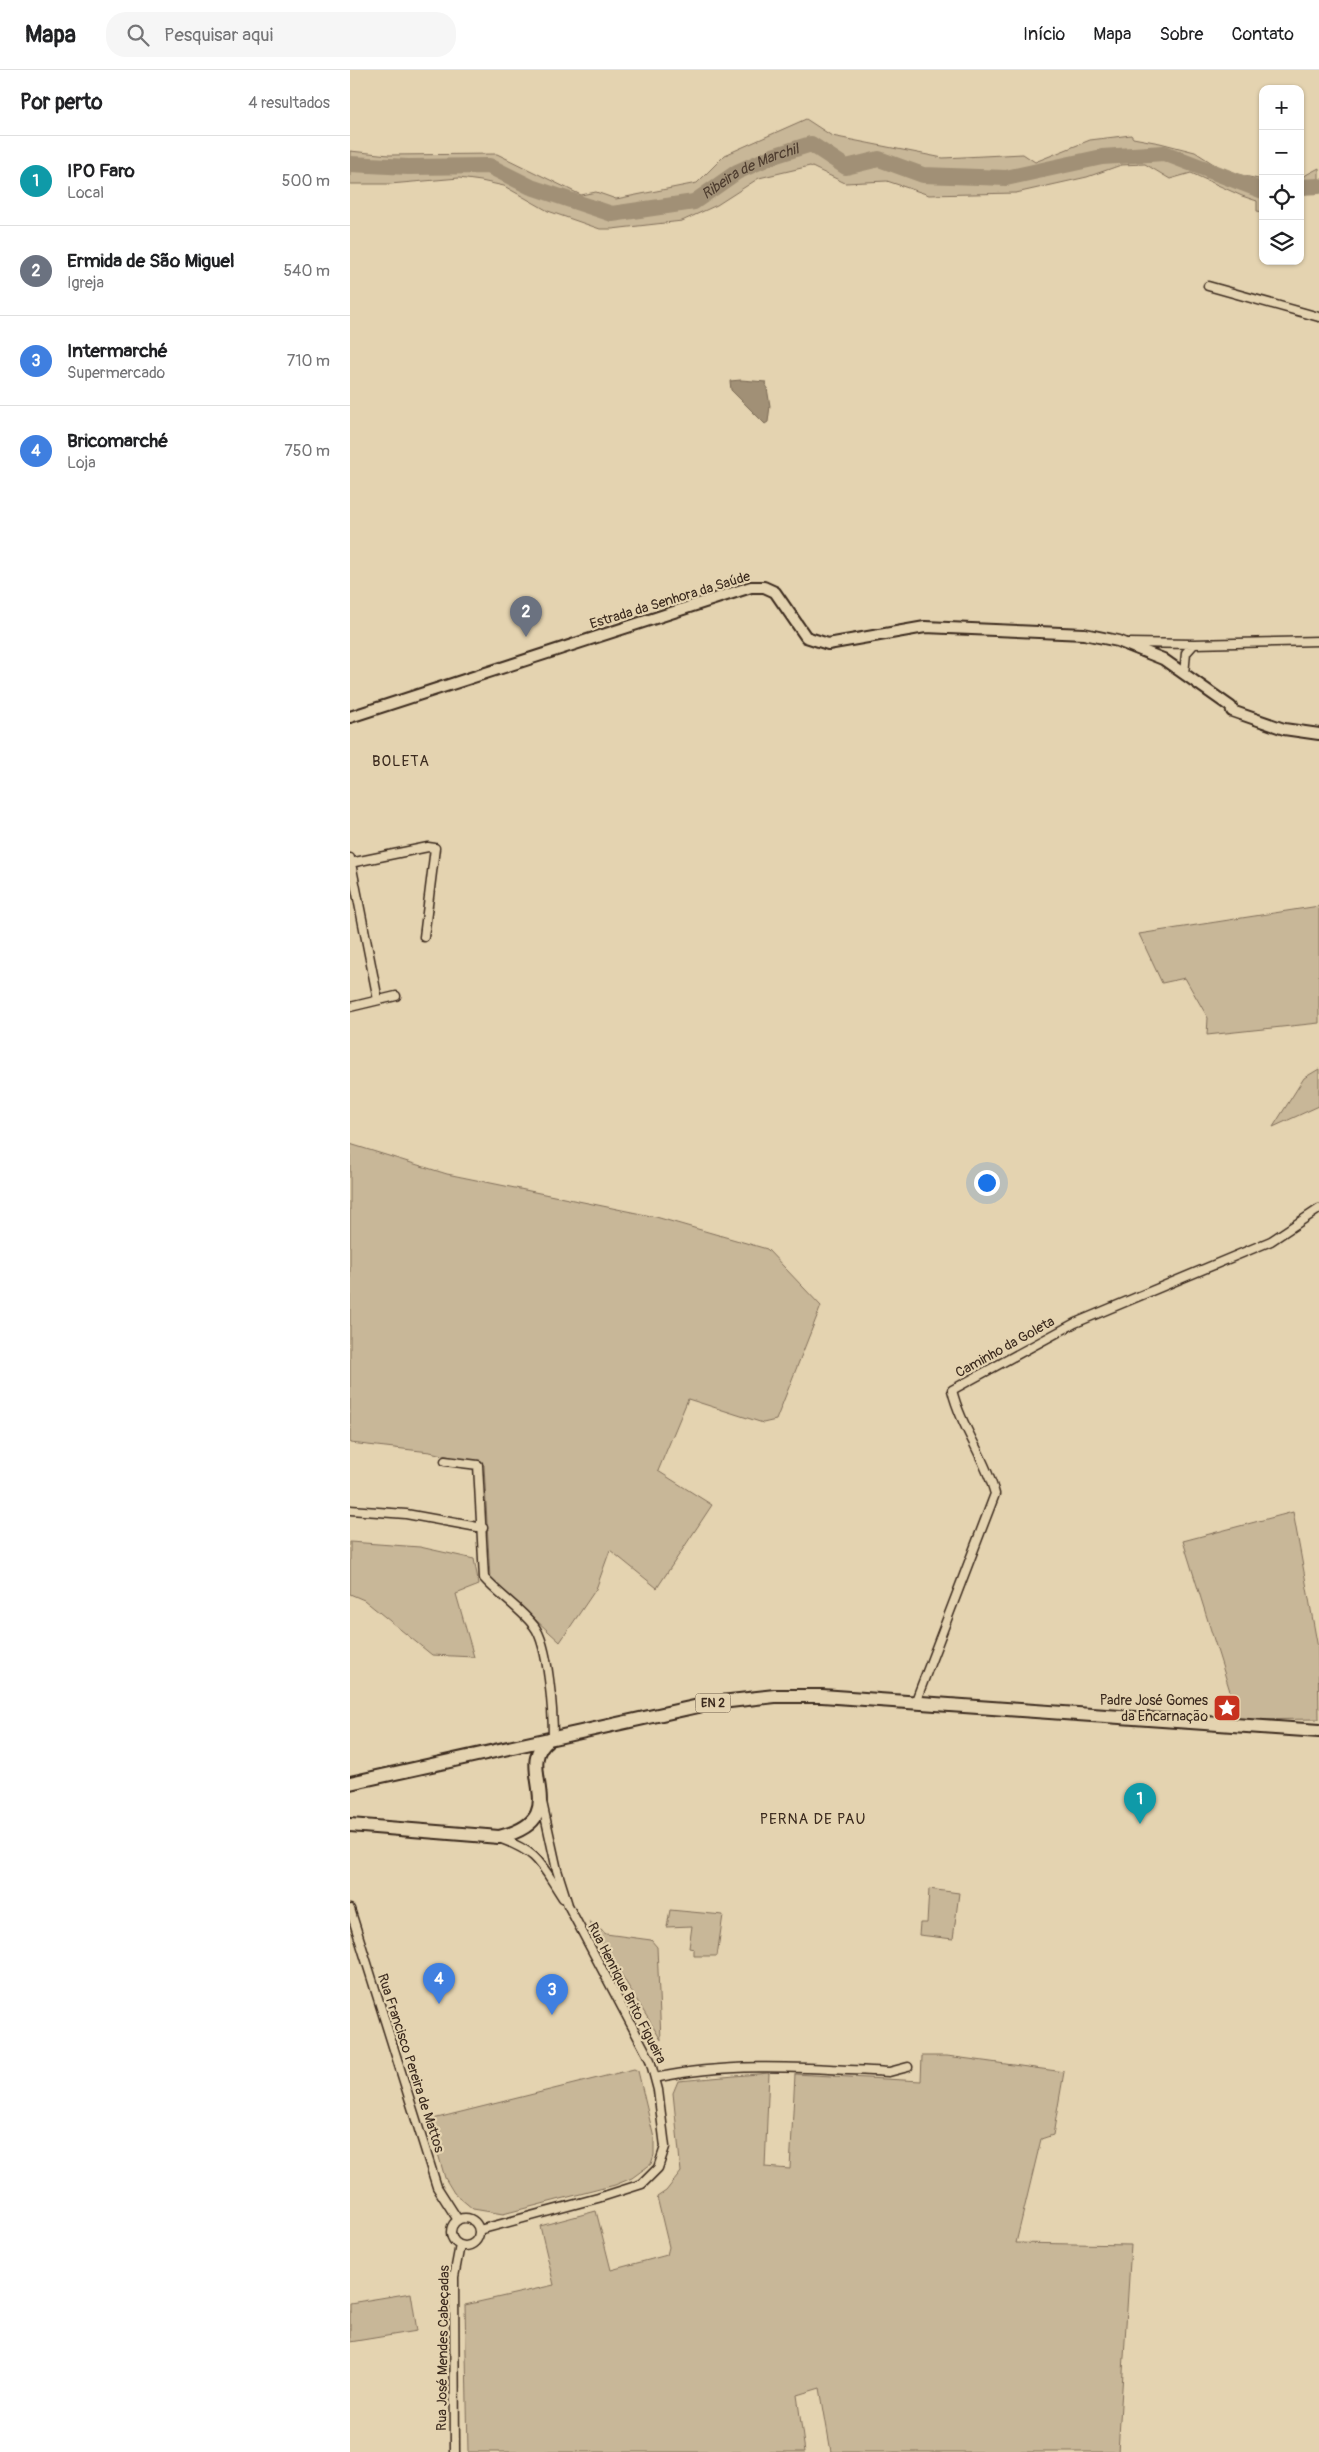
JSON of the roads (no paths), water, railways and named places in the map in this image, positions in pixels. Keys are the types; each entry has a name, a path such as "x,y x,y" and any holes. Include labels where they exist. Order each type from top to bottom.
{"main road":[{"name":"EN 2","path":"350,1783 735,1699 810,1696 1319,1731"},
{"path":"351,1827 499,1837 526,1828 538,1812 541,1797 536,1760 539,1748 551,1739"},
{"path":"518,1746 531,1754 536,1760"}],"street":[{"path":"1208,286 1319,317"},
{"name":"Estrada da Senhora da Saúde","path":"350,717 752,587 764,587 774,592 806,637 828,644 925,627 1084,634 1124,644 1163,659 1231,707 1232,711 1284,729 1319,734"},
{"path":"1124,644 1319,641"},
{"path":"1184,674 1186,653 1194,644"},
{"path":"378,1000 350,861 428,847 435,848 424,937"},
{"path":"350,1007 396,996"},
{"name":"Caminho da Goleta","path":"915,1703 995,1494 989,1472 956,1407 952,1390 1075,1324 1271,1241 1319,1209"},
{"path":"445,1461 478,1465 483,1528 484,1578 535,1627 542,1647 553,1716 551,1739"},
{"path":"350,1510 406,1514 483,1528"},
{"path":"541,1797 556,1870 568,1906"},
{"path":"499,1837 523,1846 532,1852 568,1906"},
{"name":"Rua Henrique Brito Figueira","path":"479,2230 642,2184 658,2168 665,2147 655,2078 641,2043 568,1906"},
{"name":"Rua Francisco Pereira de Mattos","path":"350,1908 437,2187 458,2220"},
{"path":"655,2078 677,2073 750,2066 889,2072 908,2067"},
{"path":"471,2219 479,2230 474,2243 460,2245 452,2236 452,2226 458,2220 471,2219"},
{"name":"Rua José Mendes Cabeçadas","path":"455,2452 454,2276 460,2245"}],"waterway":[{"name":"Ribeira de Marchil","path":"350,164 408,167 489,166 531,187 612,214 694,202 737,172 773,156 811,144 846,167 879,159 923,175 1006,178 1102,157 1164,153 1259,189"},
{"name":"Ribeira de Marchil","path":"1304,187 1319,186"}],"place":[{"name":"Ermida de São Miguel","path":"526,637"},
{"name":"Padre José Gomes da Encarnação","path":"1227,1708"},
{"name":"IPO Faro","path":"1140,1824"},
{"name":"Bricomarché","path":"439,2004"},
{"name":"Intermarché","path":"552,2015"}],"district":[{"name":"BOLETA","path":"401,761"},
{"name":"PERNA DE PAU","path":"813,1819"}]}
